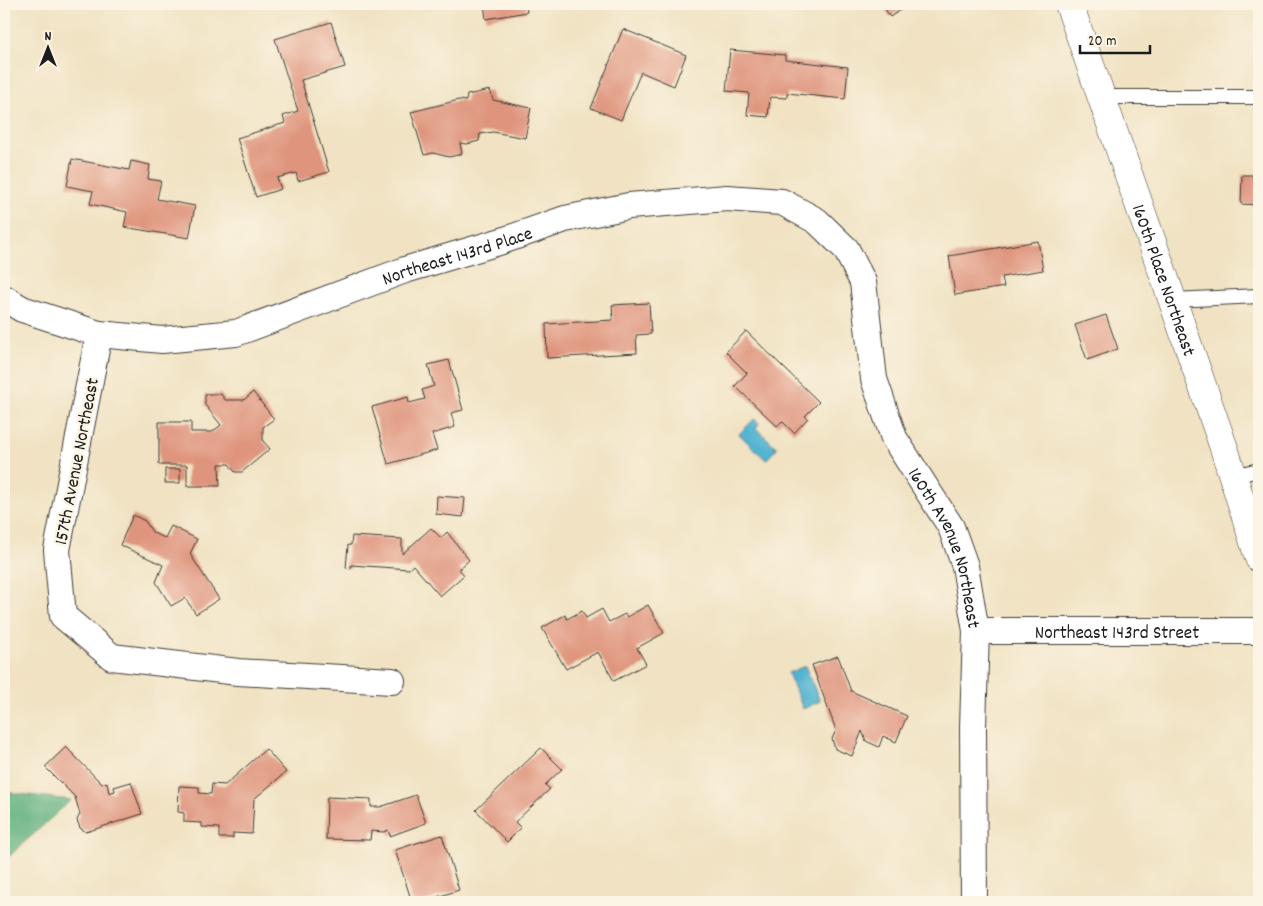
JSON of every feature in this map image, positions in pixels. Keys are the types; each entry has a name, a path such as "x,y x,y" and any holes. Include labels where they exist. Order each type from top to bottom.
{"street":[{"name":"160th Place Northeast","path":"1069,4 1173,300 1259,558"},
{"name":"Northeast 143rd Place","path":"99,334 162,340 236,333 405,270 502,241 565,219 629,206 727,198 782,202 817,221"},
{"name":"160th Avenue Northeast","path":"817,221 846,249 863,282 874,379 894,438 950,527 965,566 976,631 973,727 974,902"},
{"path":"4,298 22,309 99,334"},
{"name":"157th Avenue Northeast","path":"99,334 57,550 62,616 112,657 238,672 392,681"},
{"name":"Northeast 143rd Street","path":"976,631 1259,631"}],"lane":[{"path":"1102,97 1259,97"},
{"path":"1173,300 1259,296"},
{"path":"1233,476 1259,470"}],"green space":[{"path":"4,792 71,800 4,861"}],"water":[{"path":"754,419 759,423 756,428 777,448 766,460 739,434"},
{"path":"805,666 820,701 803,709 788,673"}],"building":[{"path":"484,4 526,4 527,12 486,19"},
{"path":"882,4 910,4 890,17"},
{"path":"331,22 345,67 301,80 329,172 298,181 296,173 277,178 281,189 256,197 237,138 285,123 283,116 298,111 275,39"},
{"path":"623,29 686,55 674,86 641,72 621,120 591,108"},
{"path":"730,50 785,55 785,60 848,67 845,99 787,93 787,98 770,97 768,117 747,115 749,93 726,91"},
{"path":"490,90 493,100 531,108 525,138 493,132 480,134 479,141 467,144 460,143 462,154 449,157 433,153 424,155 411,112 459,100 466,101 467,95"},
{"path":"72,159 129,170 131,161 150,165 148,179 161,181 157,199 195,206 189,238 124,227 127,212 90,204 93,191 67,186"},
{"path":"1242,175 1259,175 1259,205 1241,204"},
{"path":"1038,241 1043,270 1002,277 1004,287 955,295 949,256"},
{"path":"649,303 651,334 636,335 637,353 547,358 546,324 613,320 612,305"},
{"path":"1106,315 1118,349 1087,360 1075,325"},
{"path":"746,331 819,402 805,416 808,418 794,433 782,421 777,426 735,386 747,373 726,352"},
{"path":"449,360 463,410 451,413 455,427 432,434 437,450 388,464 372,407 408,397 409,403 425,399 422,390 434,386 428,365"},
{"path":"253,392 274,419 263,427 263,441 270,449 242,472 235,472 229,464 219,464 220,486 187,486 187,465 159,465 159,422 191,422 191,432 212,432 221,425 205,405 205,394 221,394 225,400 244,400"},
{"path":"165,469 180,469 180,483 165,483"},
{"path":"437,496 465,498 463,517 436,514"},
{"path":"133,515 145,521 153,533 165,538 171,526 197,539 190,554 219,599 196,614 185,598 171,606 156,582 163,565 120,545"},
{"path":"431,528 441,538 447,532 469,560 459,569 464,575 440,596 413,565 409,569 351,565 351,569 346,568 348,545 351,545 352,536 402,539 402,554"},
{"path":"648,605 664,633 637,648 646,664 614,681 598,652 566,669 542,628 565,615 567,619 582,611 586,618 602,609 609,622 625,614 627,617"},
{"path":"838,656 851,691 907,716 896,742 883,736 879,747 866,741 862,731 852,756 835,749 832,739 836,730 812,665"},
{"path":"66,747 102,784 107,782 109,793 115,791 114,787 131,782 142,814 86,832 80,828 77,820 80,814 75,797 45,767"},
{"path":"541,748 562,769 545,785 550,789 515,822 521,828 507,842 476,810"},
{"path":"266,749 286,772 254,799 252,834 233,833 233,838 219,838 219,828 202,827 202,823 184,822 184,813 178,812 179,786 199,787 199,793 211,794 212,784 225,785"},
{"path":"416,795 426,823 390,836 388,830 384,832 371,831 370,840 326,839 327,797 371,799 371,807 380,807"},
{"path":"442,835 459,890 422,902 412,902 395,850"}]}
